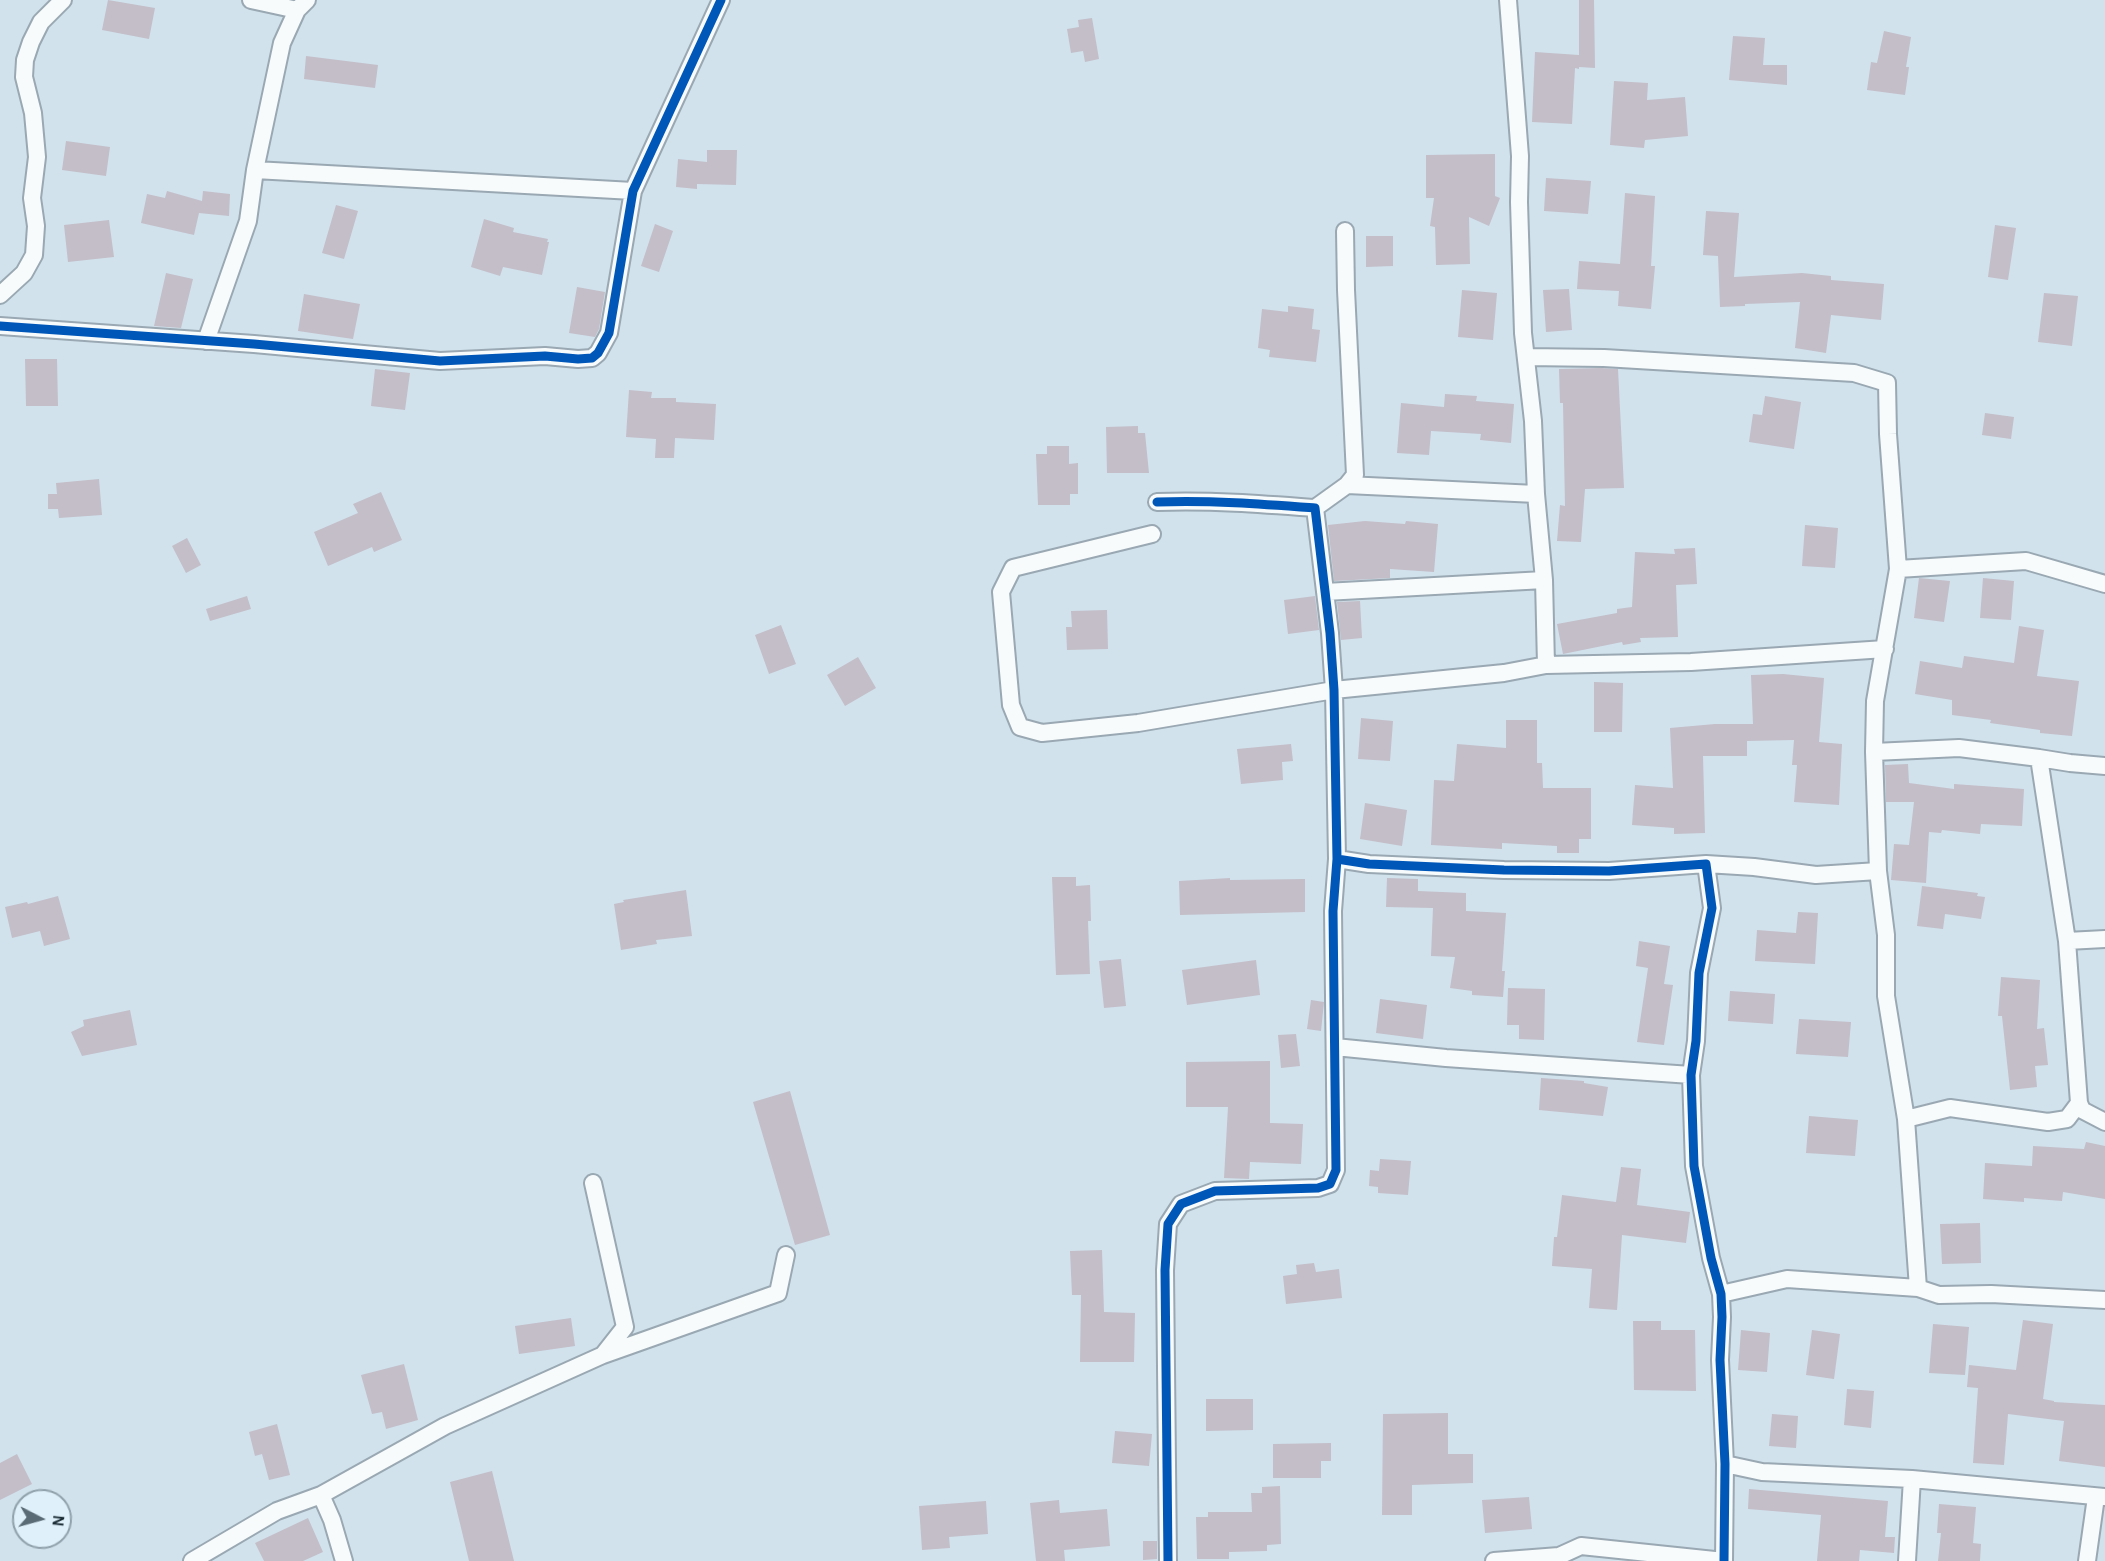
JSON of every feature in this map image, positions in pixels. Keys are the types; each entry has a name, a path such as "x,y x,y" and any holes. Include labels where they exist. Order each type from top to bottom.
{"street":[{"path":"0,295 24,273 34,255 36,226 33,198 38,157 33,112 24,78 26,60 31,42 41,22 63,0"},
{"path":"206,341 248,221 255,170 282,43 302,5 251,0"},
{"path":"0,326 440,361 498,357 592,358 609,333 633,191 721,0"},
{"path":"1508,0 1520,156 1519,212 1523,333 1533,421 1536,494 1544,580 1546,665"},
{"path":"255,170 633,191"},
{"path":"1157,502 1259,503 1315,508 1347,485 1355,475 1345,231"},
{"path":"1526,357 1604,358 1854,373 1887,383 1888,434 1898,568 1875,700 1874,752 1878,871 1886,935 1886,996 1906,1119 1918,1288"},
{"path":"1347,485 1536,494"},
{"path":"1168,1561 1165,1270 1168,1224 1181,1204 1215,1191 1318,1188 1330,1184 1336,1170 1333,911 1337,859 1334,690 1315,508"},
{"path":"1152,534 1013,568 1001,592 1011,705 1020,727 1042,733 1138,723 1334,690 1504,673 1546,665 1690,662 1885,649"},
{"path":"1898,568 2026,561 2105,584"},
{"path":"1325,592 1544,580"},
{"path":"1874,752 1959,747 2105,766"},
{"path":"2039,758 2067,941 2079,1103 2082,1110 2105,1122"},
{"path":"1337,859 1369,864 1504,870 1609,872 1706,864 1816,875 1878,871"},
{"path":"1494,1561 1559,1556 1581,1546 1724,1561 1725,1464 1720,1360 1721,1294 1711,1258 1694,1166 1690,1075 1696,1041 1699,973 1712,908 1706,864"},
{"path":"2067,941 2105,939"},
{"path":"1335,1047 1446,1058 1690,1075"},
{"path":"1906,1119 1950,1108 2048,1122 2067,1119 2079,1103"},
{"path":"593,1183 625,1327 603,1355"},
{"path":"192,1561 277,1511 321,1495 445,1426 603,1355 778,1293 786,1256"},
{"path":"1721,1294 1788,1280 1918,1288 1939,1295 1991,1294 2105,1300"},
{"path":"1725,1464 1762,1472 1912,1479 2101,1497 2088,1561"},
{"path":"1907,1561 1912,1479"},
{"path":"321,1495 332,1520 344,1561"}],"building":[{"path":"108,0 155,8 149,39 102,30"},
{"path":"1579,0 1594,0 1595,68 1575,68 1572,124 1532,122 1535,52 1579,55"},
{"path":"1092,18 1099,59 1085,62 1083,51 1071,53 1067,29 1079,27 1078,20"},
{"path":"1884,31 1911,37 1906,67 1909,67 1905,95 1867,90 1871,62 1877,63"},
{"path":"1733,36 1765,38 1763,65 1787,65 1787,85 1729,80"},
{"path":"306,56 378,65 375,88 304,79"},
{"path":"1614,81 1648,83 1647,100 1685,97 1688,136 1645,140 1644,148 1610,145"},
{"path":"66,141 110,147 106,176 62,170"},
{"path":"707,150 737,150 736,185 697,184 697,189 676,187 678,159 707,162"},
{"path":"1495,154 1495,196 1500,198 1489,226 1469,217 1470,264 1436,265 1435,227 1430,226 1434,198 1426,198 1426,155"},
{"path":"1546,178 1591,181 1588,214 1544,211"},
{"path":"167,191 202,201 203,191 230,194 229,216 199,213 194,235 141,223 147,194 165,198"},
{"path":"1625,193 1655,196 1651,266 1655,266 1651,309 1618,306 1619,291 1577,289 1579,261 1620,264"},
{"path":"336,205 358,211 344,259 322,253"},
{"path":"1706,211 1739,213 1734,277 1802,273 1831,276 1831,280 1884,284 1881,320 1831,315 1826,353 1795,348 1800,302 1720,307 1718,256 1703,255"},
{"path":"484,219 514,228 513,232 548,239 542,275 503,267 500,276 471,267"},
{"path":"109,220 114,257 68,262 64,225"},
{"path":"655,224 673,231 659,272 641,266"},
{"path":"1995,225 2016,228 2008,280 1988,277"},
{"path":"1366,236 1393,236 1393,266 1366,267"},
{"path":"166,273 193,279 181,328 154,326"},
{"path":"577,287 605,292 599,329 595,337 569,333"},
{"path":"1569,289 1572,330 1546,332 1543,290"},
{"path":"1462,290 1497,293 1493,340 1458,337"},
{"path":"2044,293 2078,296 2072,346 2038,342"},
{"path":"304,294 360,304 353,339 298,331"},
{"path":"1288,306 1314,309 1312,329 1320,330 1316,362 1269,357 1270,350 1258,348 1262,309 1288,312"},
{"path":"25,359 57,359 58,406 26,406"},
{"path":"375,369 410,373 405,410 371,406"},
{"path":"1559,369 1618,369 1624,488 1585,489 1581,542 1557,541 1560,505 1565,506 1563,403 1560,403"},
{"path":"629,390 652,392 651,398 676,398 676,402 716,404 714,440 675,438 674,458 655,458 656,439 626,437"},
{"path":"1445,394 1477,396 1476,401 1514,404 1511,443 1480,440 1481,434 1431,431 1429,455 1397,453 1401,403 1444,407"},
{"path":"1765,396 1801,402 1794,449 1749,442 1753,414 1762,415"},
{"path":"1985,413 2014,417 2011,439 1982,435"},
{"path":"1138,426 1138,433 1145,433 1149,473 1107,473 1106,427"},
{"path":"1047,446 1069,446 1069,464 1078,463 1078,494 1070,494 1070,505 1038,505 1036,454 1047,454"},
{"path":"99,479 102,515 59,518 58,509 48,509 48,494 57,494 56,483"},
{"path":"381,492 402,540 374,552 372,547 328,566 314,532 358,513 353,504"},
{"path":"1365,521 1438,524 1434,572 1390,569 1390,578 1334,581 1328,525"},
{"path":"1805,525 1838,528 1835,568 1802,566"},
{"path":"187,538 201,565 186,573 172,546"},
{"path":"1695,548 1697,584 1676,585 1678,637 1640,638 1641,642 1623,645 1622,642 1563,654 1557,624 1617,613 1617,609 1632,607 1635,552 1675,554 1674,549"},
{"path":"1919,578 1950,581 1944,622 1914,618"},
{"path":"1983,578 2014,581 2011,620 1980,618"},
{"path":"247,596 251,609 210,621 206,609"},
{"path":"1315,596 1319,630 1288,634 1284,600"},
{"path":"1360,601 1362,638 1341,640 1337,602"},
{"path":"1107,610 1108,649 1067,650 1066,627 1072,627 1071,611"},
{"path":"781,625 796,664 769,674 755,635"},
{"path":"2019,626 2044,630 2037,676 2079,681 2072,736 2040,733 2040,730 1952,715 1952,700 1915,694 1920,661 1962,668 1964,656 2014,663"},
{"path":"858,657 876,688 845,706 827,675"},
{"path":"1783,674 1824,678 1819,742 1842,744 1839,805 1794,802 1797,765 1792,765 1794,740 1747,741 1747,756 1703,756 1705,833 1674,834 1674,828 1632,825 1635,785 1673,788 1670,728 1715,724 1753,724 1751,675"},
{"path":"1594,682 1623,683 1622,732 1594,732"},
{"path":"1361,718 1393,721 1390,761 1358,759"},
{"path":"1506,720 1537,720 1537,763 1542,763 1543,788 1591,788 1591,839 1579,839 1579,853 1557,853 1557,846 1502,843 1502,849 1431,845 1434,780 1454,781 1457,744 1506,748"},
{"path":"1291,744 1293,761 1282,762 1283,780 1241,784 1237,749"},
{"path":"1908,764 1909,783 1954,789 1954,784 2024,789 2022,826 1981,824 1980,834 1942,830 1941,833 1929,832 1926,883 1891,880 1894,844 1909,845 1914,802 1886,802 1885,765"},
{"path":"1365,803 1407,810 1402,846 1360,839"},
{"path":"1052,877 1076,877 1076,886 1090,885 1091,921 1088,921 1090,974 1056,975"},
{"path":"1230,878 1230,880 1305,879 1305,912 1180,915 1179,881"},
{"path":"1387,878 1418,879 1418,891 1466,893 1466,911 1506,913 1502,971 1505,971 1503,997 1472,995 1472,991 1450,988 1455,957 1431,956 1433,908 1386,907"},
{"path":"1922,886 1978,893 1977,896 1985,897 1981,919 1945,914 1943,929 1917,926"},
{"path":"686,890 692,936 656,940 657,944 621,950 614,904 624,902 623,900"},
{"path":"58,896 70,939 44,946 40,931 12,938 5,907"},
{"path":"1798,912 1818,913 1815,964 1755,961 1757,930 1796,933"},
{"path":"1639,941 1670,946 1664,984 1673,985 1664,1045 1637,1042 1648,968 1636,966"},
{"path":"1121,959 1126,1006 1104,1008 1099,961"},
{"path":"1256,960 1260,995 1187,1005 1182,970"},
{"path":"2001,977 2040,980 2037,1029 2044,1028 2048,1065 2035,1066 2037,1087 2010,1090 2002,1016 1998,1016"},
{"path":"1508,988 1545,989 1544,1040 1519,1039 1519,1025 1507,1025"},
{"path":"1730,991 1775,994 1773,1024 1728,1021"},
{"path":"1380,999 1427,1005 1423,1039 1376,1033"},
{"path":"1311,1000 1324,1002 1321,1031 1307,1029"},
{"path":"130,1010 137,1045 82,1056 71,1032 84,1026 83,1020"},
{"path":"1799,1019 1851,1022 1848,1057 1796,1054"},
{"path":"1296,1034 1300,1066 1281,1068 1278,1035"},
{"path":"1270,1061 1270,1123 1303,1124 1301,1164 1250,1162 1249,1179 1224,1178 1228,1107 1186,1107 1186,1062"},
{"path":"1541,1078 1584,1081 1584,1083 1608,1087 1603,1116 1539,1110"},
{"path":"790,1091 830,1235 795,1245 753,1102"},
{"path":"1809,1116 1858,1120 1855,1156 1806,1153"},
{"path":"2086,1142 2105,1146 2105,1199 2063,1192 2062,1201 2024,1198 2024,1202 1983,1199 1985,1163 2032,1166 2033,1146 2084,1149"},
{"path":"1380,1159 1411,1161 1408,1195 1378,1193 1378,1187 1369,1186 1370,1170 1379,1171"},
{"path":"1621,1167 1641,1169 1637,1205 1690,1212 1686,1243 1622,1235 1617,1310 1589,1308 1592,1269 1552,1266 1554,1237 1557,1237 1562,1195 1616,1202"},
{"path":"1980,1223 1981,1263 1942,1264 1940,1224"},
{"path":"1102,1250 1104,1312 1135,1313 1134,1362 1080,1362 1081,1295 1072,1295 1070,1251"},
{"path":"1314,1263 1316,1272 1339,1269 1342,1298 1286,1304 1283,1276 1297,1274 1296,1265"},
{"path":"571,1318 575,1346 519,1354 515,1326"},
{"path":"2023,1320 2053,1324 2043,1399 2054,1402 2105,1405 2105,1467 2059,1461 2064,1421 2008,1414 2004,1465 1973,1463 1978,1388 1967,1387 1969,1365 2016,1370"},
{"path":"1633,1321 1661,1321 1661,1330 1695,1330 1696,1391 1634,1390"},
{"path":"1933,1324 1969,1327 1965,1375 1929,1373"},
{"path":"1741,1330 1770,1333 1767,1372 1738,1370"},
{"path":"1812,1330 1840,1334 1834,1379 1806,1375"},
{"path":"404,1364 418,1420 386,1429 382,1412 372,1414 361,1375"},
{"path":"1847,1389 1874,1391 1871,1428 1844,1425"},
{"path":"1206,1399 1253,1399 1253,1430 1206,1431"},
{"path":"1448,1413 1448,1454 1473,1454 1473,1483 1412,1485 1412,1515 1382,1515 1383,1414"},
{"path":"1772,1414 1798,1416 1796,1448 1769,1446"},
{"path":"277,1424 290,1475 269,1480 262,1454 255,1456 249,1432"},
{"path":"1115,1431 1152,1434 1149,1466 1112,1463"},
{"path":"1331,1443 1331,1461 1321,1461 1321,1478 1273,1478 1273,1444"},
{"path":"17,1454 32,1484 22,1489 12,1489 12,1494 0,1500 0,1463"},
{"path":"492,1471 514,1561 469,1561 450,1482"},
{"path":"1280,1486 1281,1544 1267,1545 1267,1551 1229,1552 1229,1559 1197,1559 1196,1517 1208,1517 1208,1512 1252,1512 1251,1493 1262,1493 1262,1487"},
{"path":"1749,1489 1888,1501 1885,1537 1895,1537 1894,1553 1860,1550 1859,1561 1817,1561 1821,1515 1748,1509"},
{"path":"1529,1497 1532,1529 1485,1533 1482,1500"},
{"path":"1059,1500 1060,1513 1107,1509 1110,1546 1064,1550 1065,1561 1036,1561 1030,1503"},
{"path":"986,1501 988,1534 949,1537 950,1548 922,1550 919,1506"},
{"path":"1939,1504 1976,1507 1973,1543 1981,1544 1980,1561 1938,1561 1941,1533 1937,1533"},
{"path":"308,1518 323,1552 303,1561 264,1561 255,1543"},
{"path":"1143,1541 1157,1541 1157,1559 1143,1560"}],"cycle path":[{"path":"0,326 254,344 440,361 545,356 592,358 598,353 609,333 633,191 721,0"},
{"path":"1157,502 1216,502 1315,508 1330,633 1334,690 1337,859 1333,911 1336,1170 1330,1184 1318,1188 1215,1191 1181,1204 1168,1224 1165,1270 1168,1561"},
{"path":"1337,859 1369,864 1504,870 1609,871 1706,864 1712,908 1699,973 1696,1041 1691,1075 1694,1166 1711,1258 1721,1294 1720,1360 1725,1464 1724,1561"}]}
